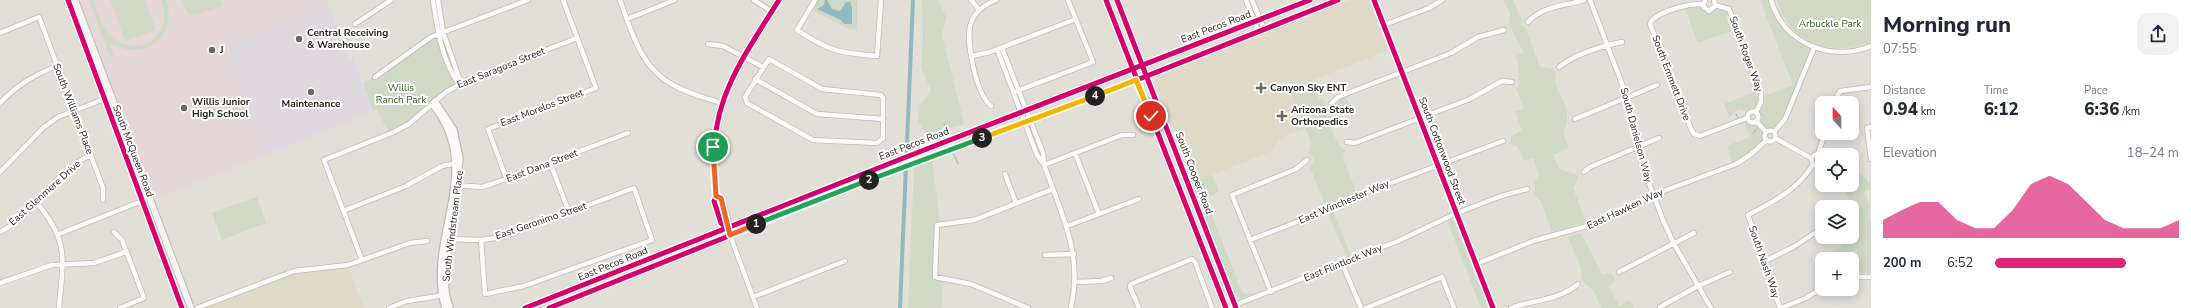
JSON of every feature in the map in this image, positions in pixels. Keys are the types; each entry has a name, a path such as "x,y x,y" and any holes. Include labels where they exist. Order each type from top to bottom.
{"main road":[{"name":"South McQueen Road","path":"68,0 182,308"},
{"name":"South McQueen Road","path":"75,0 191,308"},
{"name":"South Cooper Road","path":"1106,0 1226,308"},
{"name":"South Cooper Road","path":"1117,0 1236,306"},
{"name":"East Pecos Road","path":"525,308 901,158 1025,112 1310,0"},
{"name":"East Pecos Road","path":"549,308 900,167 1147,76 1338,0"},
{"path":"727,228 730,235"},
{"path":"597,280 600,288"}],"street":[{"path":"355,24 391,0"},
{"path":"434,0 449,65 459,84"},
{"path":"438,0 441,33"},
{"path":"375,77 417,46 441,33 528,0"},
{"path":"563,0 577,38"},
{"path":"620,0 645,61 654,72 676,87 721,103"},
{"path":"627,19 675,0"},
{"path":"754,0 772,12"},
{"path":"727,228 727,219 721,198 716,196 713,147 716,120 721,103 744,57 779,0"},
{"path":"813,1 797,30 815,42 840,53 877,56 881,0"},
{"path":"971,0 979,10"},
{"path":"991,106 987,102 977,82 972,56 970,30 971,21 979,10 996,0"},
{"path":"1017,91 1092,62 1068,0"},
{"name":"South Cottonwood Street","path":"1374,0 1493,308"},
{"path":"1384,25 1429,8 1442,0"},
{"path":"1528,22 1535,15 1551,8 1584,0"},
{"name":"South Danielson Way","path":"1590,0 1627,97 1638,148 1653,195 1673,242 1711,308"},
{"path":"1771,0 1777,16 1789,32 1814,48 1844,53 1858,51 1871,46"},
{"path":"1257,21 1253,1 1247,2 1261,30"},
{"path":"1704,2 1704,8 1709,11 1713,10 1714,2"},
{"name":"South Emmett Drive","path":"1704,2 1684,6 1652,20 1650,24 1694,134 1700,136 1747,118"},
{"name":"South Roger Way","path":"1714,2 1729,9 1759,87 1761,102 1756,112"},
{"name":"South Williams Place","path":"0,33 40,17 103,188 103,200"},
{"path":"972,56 1000,49 1076,19"},
{"path":"1331,104 1338,97 1451,53 1478,37 1504,30"},
{"name":"East Saragosa Street","path":"343,210 324,160 394,132 409,124 433,102 459,84 577,38"},
{"name":"East Morelos Street","path":"507,180 488,129 596,88 577,38"},
{"path":"1559,67 1566,62 1607,45 1622,42"},
{"path":"708,44 723,46 762,67"},
{"path":"1775,138 1774,132 1785,119 1814,48"},
{"path":"1000,49 1025,112 1037,155 1044,165 1067,226 1074,254 1076,282 1071,308"},
{"path":"769,59 822,89 881,95 883,98 881,141 877,144 813,140 800,134 745,100 762,67 769,59"},
{"path":"1,99 21,83 36,74 57,66"},
{"path":"755,79 818,114 883,119"},
{"path":"1346,142 1355,143 1470,99 1502,81 1512,82"},
{"path":"1575,119 1657,85"},
{"path":"1838,96 1840,91 1871,87"},
{"path":"0,172 44,127 58,117 112,96"},
{"name":"South Windstream Place","path":"433,102 450,131 458,162 456,186 441,275 445,308"},
{"path":"1756,112 1758,116 1756,121 1751,122 1747,118 1749,113 1756,112"},
{"path":"1756,121 1766,132 1765,135 1767,140 1772,141 1775,138"},
{"path":"1869,127 1871,160"},
{"path":"1766,132 1769,130 1774,132"},
{"name":"East Dana Street","path":"456,186 482,187 507,180 628,133"},
{"path":"1044,165 1122,134 1133,135"},
{"path":"1584,172 1590,167 1659,138"},
{"path":"1775,138 1811,158 1813,164"},
{"name":"East Hawken Way","path":"1476,264 1533,241 1598,223 1653,195 1736,164 1750,155 1767,140"},
{"name":"East Winchester Way","path":"1250,240 1438,165 1503,141"},
{"path":"1075,153 1099,214"},
{"path":"1811,158 1815,154"},
{"name":"East Glenmere Drive","path":"0,232 16,223 71,167 91,155"},
{"path":"1271,292 1232,195 1296,169 1307,160"},
{"path":"362,260 343,210 406,186 442,166 458,162"},
{"path":"550,163 569,212"},
{"name":"South Nash Way","path":"1781,308 1763,262 1748,215 1773,202 1791,190 1807,176 1813,164"},
{"path":"1005,174 1016,203"},
{"name":"East Geronimo Street","path":"448,239 481,240 503,237 634,188 652,240 524,286 485,294 481,240"},
{"path":"1028,308 972,284 935,278 937,225 974,220 1053,189"},
{"name":"East Flintlock Way","path":"1226,308 1236,306 1398,241 1457,213 1501,196 1527,189"},
{"path":"59,234 142,201 149,196"},
{"path":"1067,226 1139,198"},
{"path":"37,203 59,234 63,263 59,308"},
{"path":"114,232 122,240 144,298 120,308"},
{"path":"1619,272 1673,242 1694,233"},
{"path":"1763,262 1795,246 1815,233"},
{"path":"730,235 758,308"},
{"path":"197,308 294,271 340,266 410,243 427,241"},
{"path":"0,283 40,268 63,263 94,263 126,252"},
{"path":"1045,255 1074,254"},
{"path":"1138,308 1130,287 1131,284 1192,259 1212,308"},
{"path":"753,297 844,261"},
{"path":"1342,264 1361,308"},
{"path":"1660,307 1698,286 1730,272"},
{"path":"1366,308 1442,277 1454,308"},
{"path":"1859,277 1871,277"},
{"path":"1076,282 1102,282 1111,278"},
{"path":"1511,308 1570,291 1578,284"},
{"path":"1781,308 1806,298 1815,292"},
{"path":"389,308 407,301 444,295"},
{"name":"South Windstream Place","path":"444,295 450,308"}],"shaded area":[{"name":"Willis Junior High School","path":"80,0 327,0 329,5 225,44 265,155 153,199 95,45"},
{"path":"1352,0 1369,0 1389,50 1293,88 1291,92 1305,129 1281,138 1272,151 1192,183 1155,81 1156,78 1271,30 1309,17 1320,10"},
{"path":"329,5 349,59 353,58 373,111 265,155 225,44"},
{"path":"349,267 364,308 204,308 296,273"}],"green space":[{"path":"89,0 94,0 102,23 113,38 126,45 140,45 152,40 161,30 164,17 161,0 166,0 169,14 167,26 162,36 155,43 145,48 134,50 122,48 110,43 114,56 110,57"},
{"path":"110,0 145,0 156,30 125,41"},
{"path":"182,0 221,0 223,6 194,16 188,14"},
{"path":"818,0 857,0 857,30 849,29 812,10"},
{"path":"922,0 938,0 946,17 942,35 964,124 927,135 918,122 920,106 931,90 921,68 923,39"},
{"path":"1503,0 1513,0 1521,18 1521,25 1526,29 1540,67 1552,69 1556,74 1555,81 1557,88 1566,107 1567,123 1563,133 1569,148 1553,155 1559,169 1576,174 1578,178 1573,188 1586,222 1552,232 1541,202 1534,194 1534,184 1539,174 1533,158 1524,161 1518,147 1510,144 1511,137 1522,130 1515,112 1524,108 1516,89 1520,83 1516,56 1524,53 1509,24 1510,13"},
{"path":"1760,0 1771,0 1783,24 1814,48 1785,119 1773,131 1769,130 1765,134 1767,140 1733,165 1727,146 1750,137 1743,120 1754,122 1758,118 1757,113 1761,97 1793,85"},
{"name":"Arbuckle Park","path":"1777,0 1871,0 1871,42 1841,48 1827,47 1814,43 1801,37 1791,27 1783,15"},
{"path":"1703,4 1705,9 1723,6 1731,14 1726,16 1731,31 1698,43 1684,6"},
{"name":"Willis Ranch Park","path":"441,32 459,84 409,124 390,134 377,110 373,111 363,82 375,77"},
{"path":"1312,80 1319,98 1324,100 1326,110 1332,112 1335,111 1340,100 1346,97 1351,109 1327,118 1337,141 1341,148 1345,150 1343,159 1357,193 1326,207 1310,167 1315,159 1309,152 1311,142 1291,92 1292,88"},
{"path":"1757,91 1759,96 1757,106 1745,111 1738,109 1729,118 1724,104"},
{"path":"932,160 940,224 937,225 935,277 944,278 941,308 908,308 914,167"},
{"path":"1859,174 1867,179 1871,189 1864,192 1870,208 1868,213 1871,221 1871,273 1860,273 1859,252 1857,252 1857,250 1849,252 1833,252 1843,244 1859,244 1859,200 1849,200 1844,192 1859,192"},
{"path":"1212,175 1218,189 1217,193 1205,198 1242,292 1249,294 1264,288 1241,299 1236,296 1192,183"},
{"path":"257,197 266,223 222,240 212,213"},
{"path":"1333,211 1351,256 1347,258 1328,213"},
{"path":"1451,219 1454,221 1488,308 1481,308 1447,220"},
{"path":"1581,233 1602,274 1611,273 1615,279 1609,287 1619,306 1630,300 1634,308 1601,308 1594,291 1585,284 1581,277 1581,268 1568,236"}],"water":[{"path":"825,0 827,0 832,9 840,11 846,2 850,2 852,8 852,24 844,24 841,20 817,9 824,5"}],"waterway":[{"path":"900,308 913,0"},
{"path":"1736,114 1738,118"},
{"path":"944,124 948,134"},
{"path":"1753,133 1757,129"},
{"path":"954,154 958,164"},
{"path":"1196,187 1204,184"}],"cycle path":[{"path":"68,0 182,308"},
{"path":"727,228 721,223 714,201 716,197 713,166 719,115 726,92 737,70 779,0"},
{"path":"1106,0 1226,308"},
{"path":"1117,0 1236,308"},
{"path":"525,308 901,159 1310,0"},
{"path":"549,308 886,173 1109,91 1338,0"},
{"path":"1374,0 1493,308"}],"place":[{"name":"Central Receiving & Warehouse","path":"299,39"},
{"name":"J","path":"212,50"},
{"name":"Canyon Sky ENT","path":"1261,88"},
{"name":"Maintenance","path":"311,92"},
{"name":"Willis Junior High School","path":"184,108"},
{"name":"Arizona State Orthopedics","path":"1282,116"}],"route":[{"path":"713,147 713,178 716,196 721,198 727,219 727,228 730,235 886,173 1136,80 1151,116"}]}
